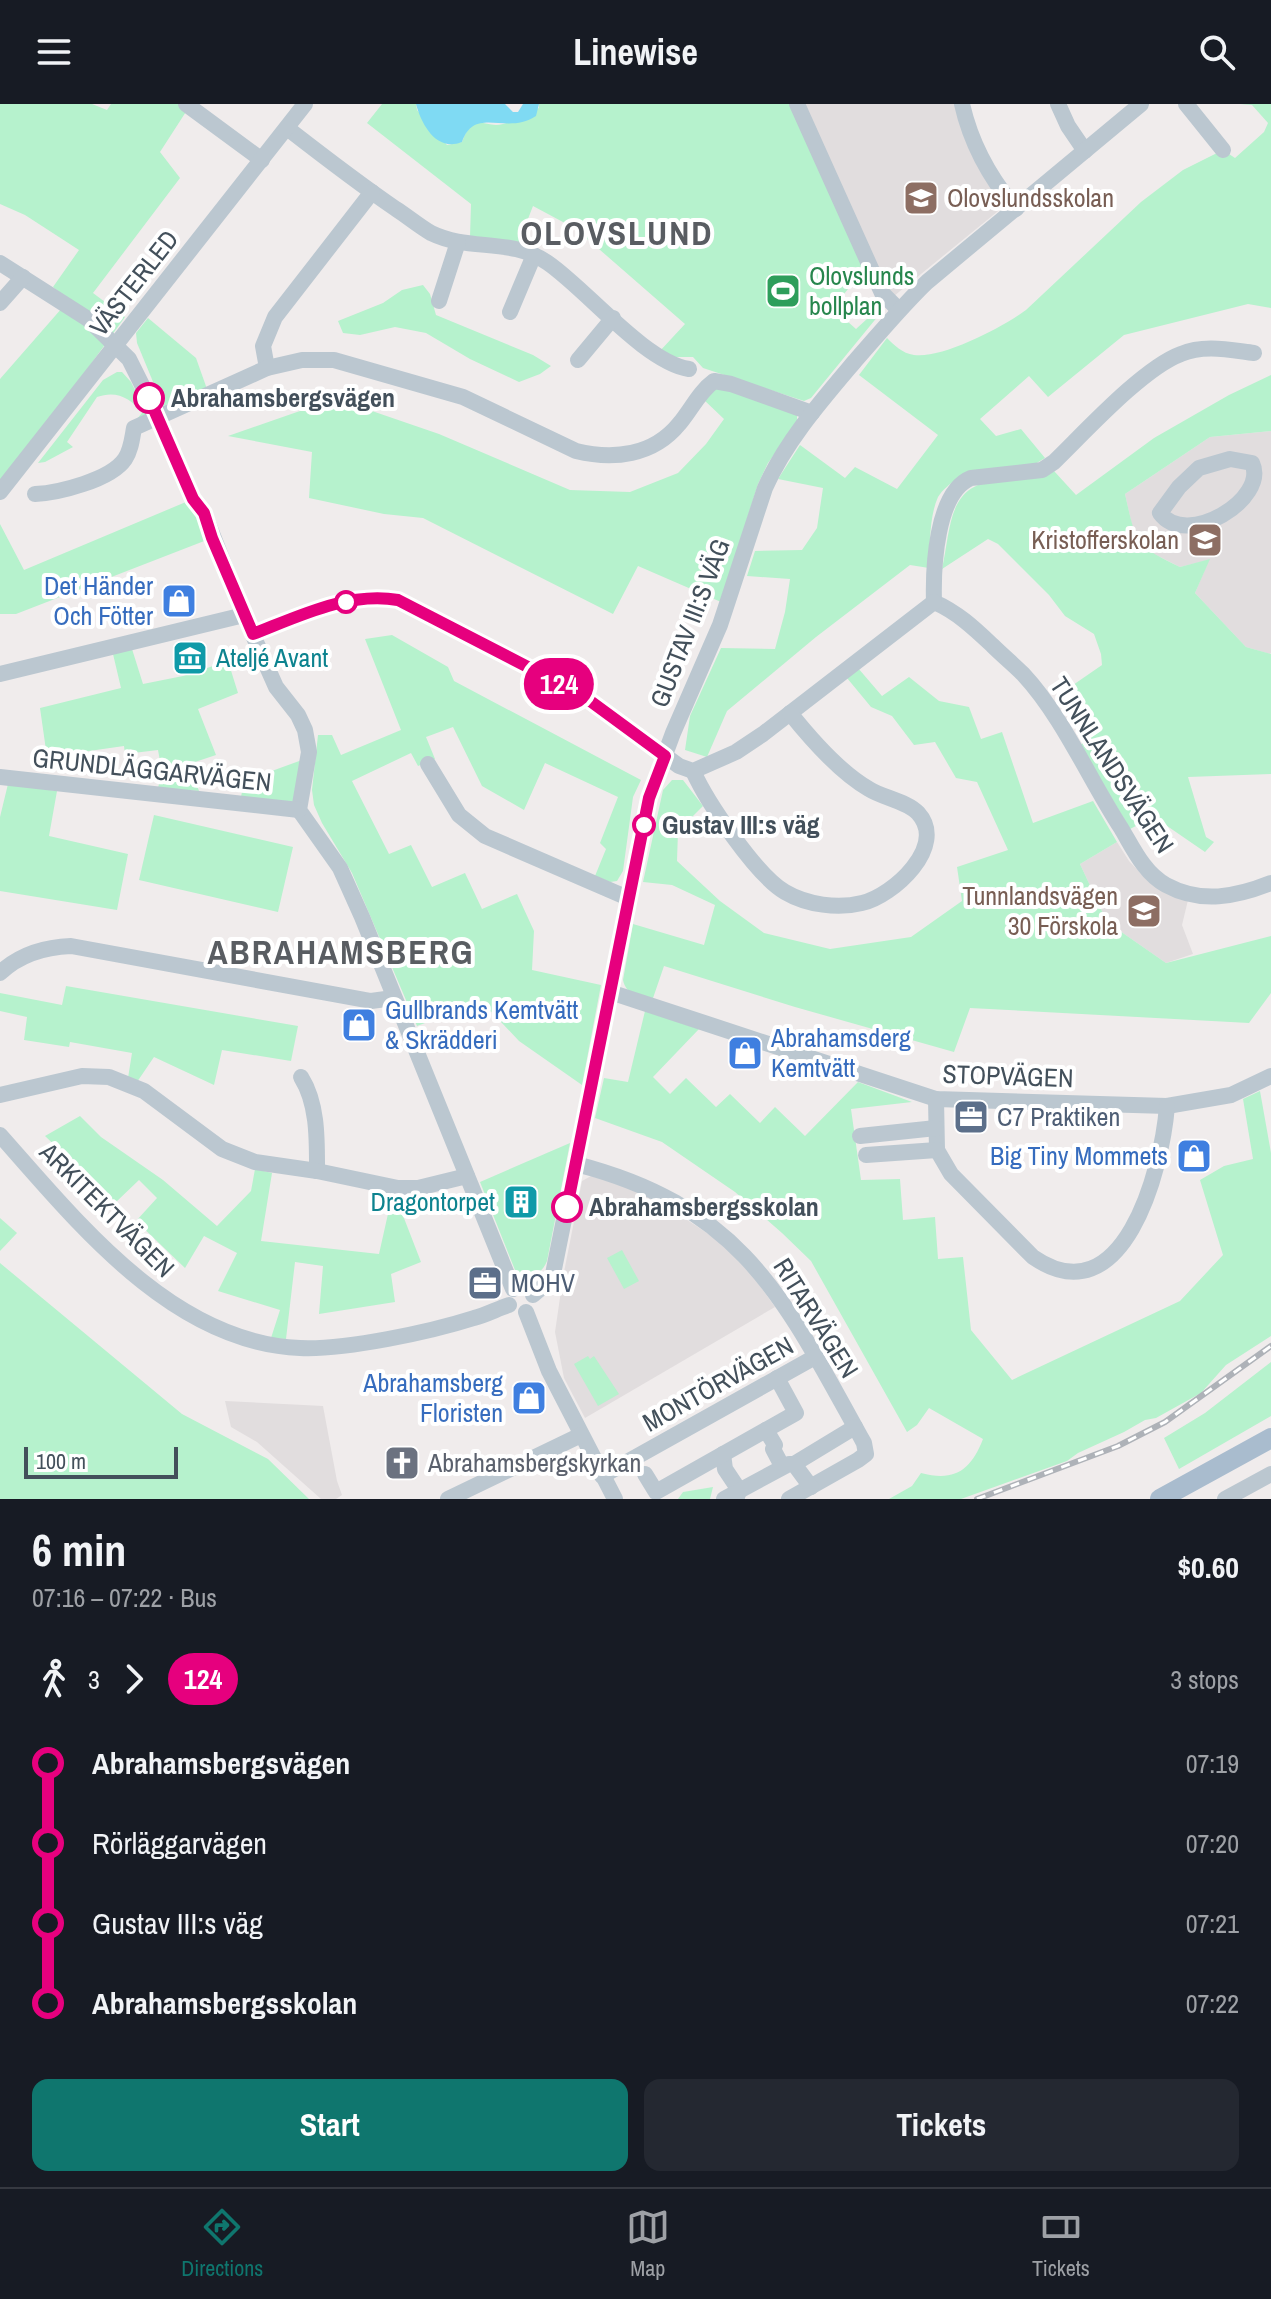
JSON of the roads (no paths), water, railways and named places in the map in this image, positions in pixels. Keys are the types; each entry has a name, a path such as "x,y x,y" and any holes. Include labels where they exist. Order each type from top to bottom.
{"main road":[{"path":"1160,1499 1271,1438"},
{"path":"1187,1499 1271,1453"}],"street":[{"path":"186,104 262,160"},
{"name":"VÄSTERLED","path":"0,492 305,104"},
{"path":"797,104 882,293 899,310"},
{"path":"962,104 967,127 994,184 1016,209"},
{"path":"1058,104 1085,151"},
{"name":"GUSTAV III:S VÄG","path":"533,1295 552,1279 649,798 720,625 774,468 812,413 899,310 927,282 1141,104"},
{"path":"1186,104 1223,150"},
{"path":"287,128 431,233 458,242 507,245 534,255 549,264 661,359 689,369"},
{"path":"267,368 263,346 275,317 372,192"},
{"path":"439,301 458,242"},
{"path":"510,312 534,255"},
{"path":"0,263 88,319 129,359 158,417 193,499 204,513 276,687 298,715 305,730 309,752 299,810 340,868 373,943 467,1176 516,1312 526,1312 533,1305 533,1295 524,1287 511,1297"},
{"path":"0,303 23,277"},
{"path":"578,360 613,318"},
{"path":"693,771 736,752 934,602 933,581 942,520 954,490 962,482 971,478 1042,470 1149,373 1181,353 1203,348 1254,353"},
{"path":"35,494 58,493 111,472 123,462 131,447 134,428 267,368 302,360 334,360 463,397 576,451 594,455 633,454 659,443 677,427 706,387 714,381 812,413"},
{"path":"1230,459 1252,463 1255,470 1252,485 1245,497 1232,508 1205,523 1175,525 1166,521 1160,513 1179,487 1199,468 1230,459"},
{"path":"1252,485 1271,486"},
{"path":"253,634 316,609 375,598 398,600 582,695 665,756 693,771 710,802 764,874 783,891 802,899 836,905 865,903 903,878 919,860 925,850 925,825 918,813 867,789 790,713"},
{"name":"TUNNLANDSVÄGEN","path":"934,602 950,609 968,623 1025,676 1060,725 1101,800 1141,862 1164,884 1185,892 1227,898 1271,883"},
{"path":"0,674 244,615"},
{"path":"428,764 459,815 485,836 628,898"},
{"name":"GRUNDLÄGGARVÄGEN","path":"0,777 299,810"},
{"path":"0,973 23,957 71,946 371,1001 393,998"},
{"name":"STOPVÄGEN","path":"610,992 936,1099 1167,1106 1231,1095 1271,1076"},
{"path":"0,1095 82,1076 109,1077 144,1091 222,1149 255,1162 398,1188 418,1188 467,1176"},
{"path":"301,1077 310,1093 317,1137 317,1171"},
{"path":"936,1099 937,1150 951,1174 1033,1257 1048,1267 1078,1272 1096,1267 1111,1256 1133,1231 1166,1127 1167,1106"},
{"path":"860,1136 936,1128"},
{"name":"ARKITEKTVÄGEN","path":"0,1135 56,1198 144,1285 181,1311 224,1331 273,1345 320,1348 460,1323 511,1297"},
{"path":"866,1155 937,1150"},
{"name":"RITARVÄGEN","path":"576,1164 613,1173 672,1198 727,1237 770,1283 855,1427 866,1454 811,1487"},
{"path":"526,1312 549,1371 615,1499"},
{"name":"MONTÖRVÄGEN","path":"602,1476 815,1357"},
{"path":"645,1474 658,1496 723,1454 796,1413 777,1378"},
{"path":"723,1454 733,1496 855,1427"},
{"path":"766,1430 775,1445 773,1449 811,1487 789,1499"},
{"path":"448,1499 581,1435"},
{"path":"1225,1499 1271,1474"}],"water":[{"path":"416,104 505,104 513,112 518,112 523,104 539,104 536,116 514,123 475,125 462,142 453,144 432,135 422,121"}],"railway":[{"path":"977,1499 1118,1446 1165,1422 1271,1346"}],"place":[{"name":"Olovslundsskolan","path":"921,198"},
{"name":"Olovslunds bollplan","path":"783,291"},
{"name":"Abrahamsbergsvägen","path":"149,398"},
{"name":"Kristofferskolan","path":"1205,540"},
{"name":"Det Händer Och Fötter","path":"179,601"},
{"name":"Ateljé Avant","path":"190,658"},
{"name":"Gustav III:s väg","path":"644,825"},
{"name":"Tunnlandsvägen 30 Förskola","path":"1144,911"},
{"name":"Gullbrands Kemtvätt & Skrädderi","path":"359,1025"},
{"name":"Abrahamsderg Kemtvätt","path":"745,1053"},
{"name":"C7 Praktiken","path":"971,1117"},
{"name":"Big Tiny Mommets","path":"1194,1156"},
{"name":"Dragontorpet","path":"521,1202"},
{"name":"Abrahamsbergsskolan","path":"567,1207"},
{"name":"MOHV","path":"485,1283"},
{"name":"Abrahamsberg Floristen","path":"529,1398"},
{"name":"Abrahamsbergskyrkan","path":"402,1463"}],"district":[{"name":"OLOVSLUND","path":"617,233"},
{"name":"ABRAHAMSBERG","path":"341,952"}]}
